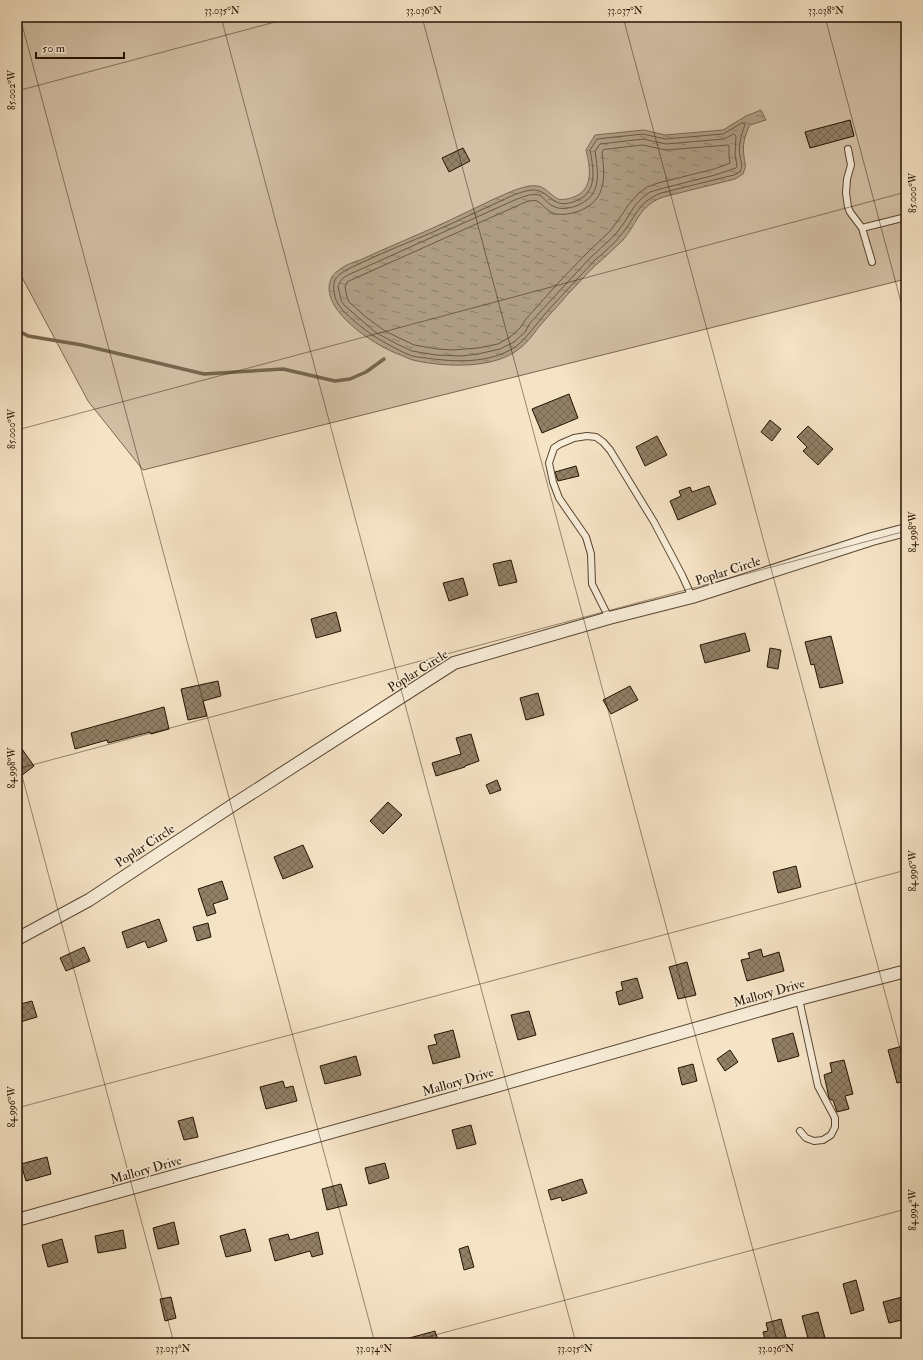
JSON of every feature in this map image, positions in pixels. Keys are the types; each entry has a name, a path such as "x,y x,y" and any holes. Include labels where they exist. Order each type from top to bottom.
{"street":[{"name":"Poplar Circle","path":"17,938 89,900 246,796 454,663 608,618 692,597 872,539 906,530"},
{"name":"Mallory Drive","path":"17,1220 906,970"}],"lane":[{"path":"848,149 851,165 847,179 846,193 848,207 862,228 872,262"},
{"path":"862,228 906,217"},
{"path":"608,618 592,584 591,554 586,537 560,498 553,482 548,463 554,448 574,438 587,436 596,437 610,450 654,522 692,597"},
{"path":"799,999 818,1086 835,1118 835,1127 831,1135 823,1140 814,1141 806,1138 800,1131"}],"shaded area":[{"path":"17,17 906,17 906,279 143,470 88,401 17,268"}],"water":[{"path":"761,110 766,120 750,125 745,136 743,152 745,166 743,174 735,179 663,197 649,205 640,215 623,240 593,267 529,339 509,356 470,365 429,363 412,360 376,343 363,334 340,314 333,302 329,290 331,279 335,273 343,267 435,227 494,199 530,186 539,186 558,199 567,199 576,196 586,188 588,182 589,163 586,150 595,135 644,130 665,135 723,130 746,116"}],"building":[{"path":"850,120 854,136 810,148 805,132"},
{"path":"463,148 470,161 449,172 442,158"},
{"path":"569,394 578,418 542,433 532,409"},
{"path":"770,420 781,429 772,441 761,432"},
{"path":"808,426 833,449 818,465 803,451 807,447 797,437"},
{"path":"657,436 667,455 645,466 636,447"},
{"path":"576,466 579,476 558,481 555,472"},
{"path":"709,486 716,504 678,520 670,501 681,496 679,491 690,487 692,492"},
{"path":"511,560 517,582 499,586 493,564"},
{"path":"463,578 468,595 449,601 443,583"},
{"path":"336,612 341,631 316,638 311,619"},
{"path":"745,633 750,651 705,663 700,645"},
{"path":"831,636 843,683 820,688 814,664 811,665 805,642"},
{"path":"770,648 781,650 778,669 767,667"},
{"path":"218,681 221,696 203,701 207,716 188,720 181,689"},
{"path":"630,686 638,700 611,714 603,700"},
{"path":"538,693 544,715 526,720 520,698"},
{"path":"164,707 169,729 151,734 150,732 108,743 107,740 75,749 71,733"},
{"path":"471,734 479,761 436,776 432,763 461,754 456,738"},
{"path":"17,742 34,766 17,779"},
{"path":"497,780 501,790 490,794 486,785"},
{"path":"388,802 402,815 383,834 370,821"},
{"path":"303,845 313,867 283,879 274,857"},
{"path":"796,866 801,887 778,893 773,872"},
{"path":"222,881 228,899 213,904 216,913 207,916 198,889"},
{"path":"159,919 167,941 148,948 145,941 127,948 122,932"},
{"path":"208,923 211,937 197,941 193,927"},
{"path":"84,947 90,961 66,971 60,958"},
{"path":"761,949 763,957 779,952 784,971 747,981 741,960 750,958 748,953"},
{"path":"687,962 696,995 678,999 669,967"},
{"path":"637,978 643,998 619,1005 616,992 623,990 621,982"},
{"path":"32,1001 37,1017 17,1023 17,1005"},
{"path":"529,1011 536,1035 518,1040 511,1015"},
{"path":"453,1030 460,1057 433,1064 428,1046 437,1044 434,1035"},
{"path":"793,1033 799,1056 778,1062 772,1039"},
{"path":"906,1045 906,1081 897,1083 888,1050"},
{"path":"730,1050 738,1062 725,1071 717,1059"},
{"path":"356,1056 361,1075 325,1084 320,1066"},
{"path":"844,1060 853,1094 845,1096 849,1109 837,1112 833,1100 829,1098 824,1075 832,1072 830,1063"},
{"path":"693,1064 697,1081 682,1085 678,1068"},
{"path":"283,1081 285,1088 293,1086 297,1101 266,1109 260,1087"},
{"path":"193,1117 198,1137 184,1140 178,1121"},
{"path":"471,1125 476,1144 457,1149 452,1130"},
{"path":"47,1157 51,1174 26,1181 21,1164"},
{"path":"385,1163 389,1178 369,1184 365,1168"},
{"path":"582,1179 587,1193 562,1201 561,1197 551,1200 548,1190"},
{"path":"341,1184 347,1205 327,1210 322,1189"},
{"path":"174,1222 179,1244 158,1249 153,1228"},
{"path":"245,1229 251,1251 226,1257 220,1236"},
{"path":"123,1230 126,1248 98,1253 95,1236"},
{"path":"318,1232 323,1254 312,1257 310,1251 275,1261 269,1239 288,1234 290,1240"},
{"path":"62,1239 68,1262 48,1267 42,1245"},
{"path":"468,1246 474,1267 464,1270 459,1249"},
{"path":"856,1280 864,1310 851,1314 843,1284"},
{"path":"906,1296 906,1319 889,1323 883,1302"},
{"path":"171,1297 176,1318 165,1321 160,1299"},
{"path":"818,1312 825,1338 809,1342 802,1316"},
{"path":"781,1319 787,1341 781,1343 766,1343 763,1332 768,1331 766,1323"},
{"path":"435,1331 439,1343 403,1343 402,1340"}],"waterway":[{"path":"17,330 28,336 82,345 204,374 283,369 335,381 350,379 366,372 384,359"}]}
